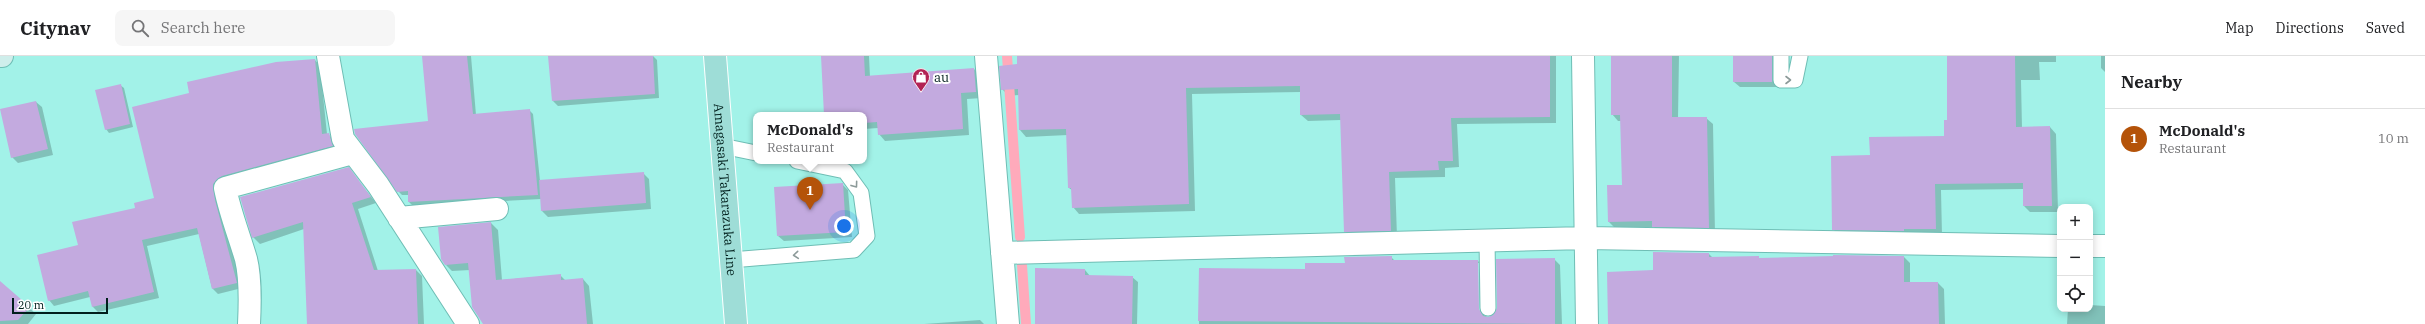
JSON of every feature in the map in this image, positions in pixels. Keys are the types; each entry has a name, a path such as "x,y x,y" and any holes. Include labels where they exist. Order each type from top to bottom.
{"main road":[{"name":"Amagasaki Takarazuka Line","path":"715,56 736,324"}],"street":[{"path":"328,56 343,139 399,218 468,324"},
{"path":"986,56 1008,324"},
{"path":"1583,56 1587,238 1587,324"},
{"path":"249,324 250,305 246,261 230,213 225,188 353,153"},
{"path":"399,218 497,209"},
{"path":"1002,253 1587,238 2057,246"},
{"path":"2093,246 2105,246"}],"lane":[{"path":"1781,56 1781,80 1795,80 1800,56"},
{"path":"722,146 753,152"},
{"path":"731,260 854,250 867,236 861,193 845,171 811,164"},
{"path":"1487,240 1488,308"}],"building":[{"path":"422,56 467,56 473,114 530,109 538,195 408,202 408,191 397,192 355,134 354,129 428,121"},
{"path":"548,56 653,56 655,94 552,101"},
{"path":"821,56 864,56 865,76 974,68 976,92 961,93 963,129 878,135 877,122 867,123 867,112 824,112"},
{"path":"1017,56 1550,56 1550,117 1451,118 1453,161 1438,161 1439,170 1389,172 1391,231 1344,232 1340,114 1300,115 1300,86 1186,88 1189,204 1072,208 1071,188 1068,188 1066,129 1019,130 1018,89 1001,90 999,66 1017,64"},
{"path":"1611,56 1672,56 1672,117 1707,117 1709,228 1652,227 1652,221 1608,222 1607,185 1622,185 1620,115 1611,115"},
{"path":"1733,56 1772,56 1772,82 1733,82"},
{"path":"1947,56 2015,56 2016,127 2050,126 2052,206 2023,206 2023,183 1935,184 1936,229 1904,229 1904,231 1832,230 1831,156 1870,155 1869,137 1944,136 1944,120 1947,120"},
{"path":"315,59 322,134 329,133 333,146 222,176 213,184 215,200 237,283 212,289 197,228 142,240 154,292 92,307 88,291 48,301 37,255 78,245 72,222 135,208 134,203 154,198 132,107 189,93 187,82 276,62"},
{"path":"121,84 130,124 105,130 95,90"},
{"path":"36,101 48,149 11,158 0,109"},
{"path":"349,167 371,197 352,203 374,270 416,269 418,324 307,324 303,222 252,238 240,197"},
{"path":"644,172 646,203 541,211 539,180"},
{"path":"843,183 846,232 777,236 774,187"},
{"path":"491,222 496,280 561,274 561,280 583,278 587,324 483,324 472,307 468,263 445,265 441,259 438,227"},
{"path":"1653,252 1709,253 1709,257 1759,256 1759,258 1833,255 1904,256 1904,282 1938,282 1939,324 1608,324 1607,272 1653,270"},
{"path":"1392,256 1392,260 1478,260 1479,309 1483,316 1488,317 1493,315 1497,308 1496,259 1555,258 1555,324 1198,321 1199,268 1305,269 1305,263 1345,263 1344,257"},
{"path":"1035,268 1085,269 1085,275 1133,276 1132,324 1035,324"},
{"path":"0,281 30,307 18,320 0,321"}],"waterway":[{"path":"1007,56 1020,237"},
{"path":"1022,265 1026,324"}],"place":[{"name":"au","path":"921,92"},
{"name":"McDonald's","path":"810,210"}]}
